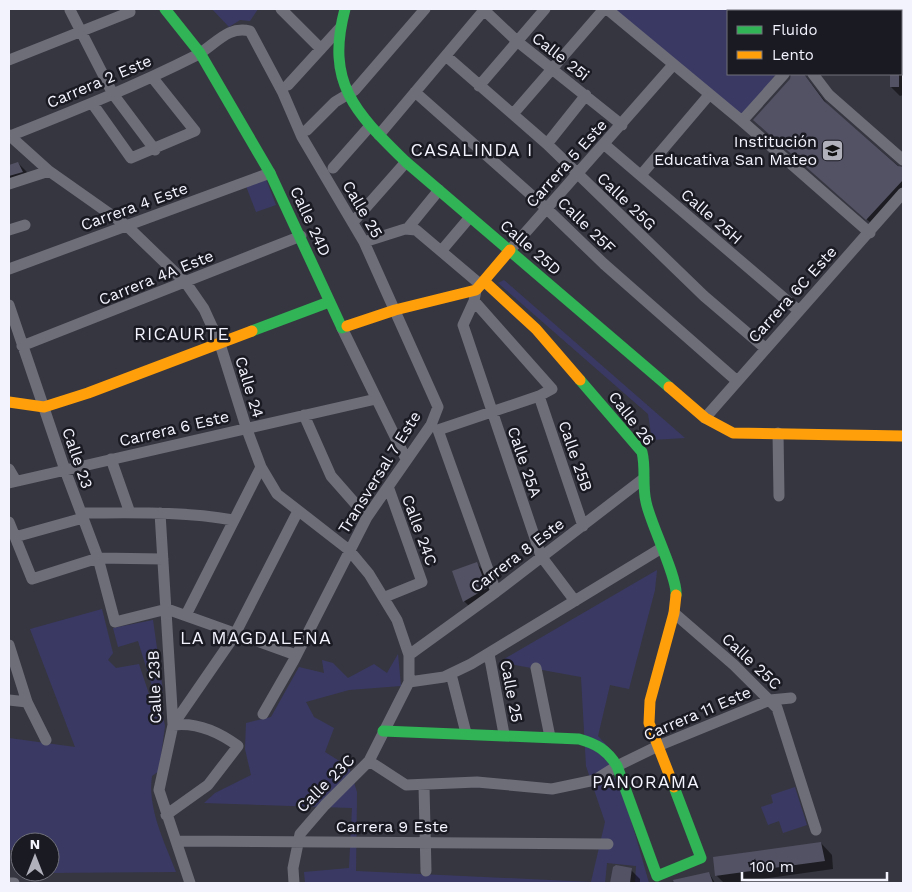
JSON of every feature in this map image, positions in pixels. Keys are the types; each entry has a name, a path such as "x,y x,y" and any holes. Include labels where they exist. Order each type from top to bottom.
{"street":[{"name":"Calle 24D","path":"165,9 200,53 270,173 301,236 329,302 406,460"},
{"path":"281,9 321,49"},
{"name":"Calle 25D","path":"345,9 340,27 338,65 346,94 370,126 406,162 705,418 729,433 778,433"},
{"path":"307,130 346,94 355,90 425,9"},
{"path":"379,135 484,9"},
{"name":"Calle 25i","path":"484,9 518,42 622,125"},
{"path":"479,86 545,9"},
{"path":"513,114 605,9 742,121 870,233"},
{"path":"70,10 82,30 113,94 155,150"},
{"path":"9,60 130,12"},
{"path":"288,86 340,27"},
{"name":"Carrera 2 Este","path":"9,136 92,104 152,77 200,53 232,30 242,29 250,31"},
{"name":"Calle 25","path":"250,31 283,93 302,137 364,242 438,407"},
{"name":"Calle 25G","path":"446,56 547,144 577,176 704,296 765,348"},
{"name":"Carrera 5 Este","path":"479,290 510,250 673,65"},
{"path":"742,121 783,75"},
{"path":"814,75 830,95 903,160"},
{"path":"92,104 131,158 155,150 195,131 152,77"},
{"name":"Calle 25F","path":"416,92 604,264 737,380"},
{"path":"547,144 586,95"},
{"path":"640,175 709,95"},
{"path":"333,168 370,126"},
{"name":"Calle 24","path":"9,136 49,170 127,226 186,283 204,309 220,344 246,428 261,467 277,494 349,550 384,597 397,620 409,655 408,682"},
{"name":"Calle 25H","path":"604,145 800,311"},
{"path":"353,222 406,162"},
{"path":"9,184 49,170"},
{"name":"Carrera 4 Este","path":"9,269 270,173"},
{"path":"364,242 412,229 439,190"},
{"name":"Carrera 6C Este","path":"705,418 765,348 870,233 903,193"},
{"path":"442,250 470,216"},
{"path":"9,230 25,225"},
{"path":"412,229 442,250 479,290 552,389 539,396 492,413 434,428 496,592"},
{"name":"Carrera 4A Este","path":"22,346 186,283 301,236"},
{"path":"342,328 395,310 479,290"},
{"name":"Calle 25A","path":"479,290 463,325 540,556 575,601"},
{"name":"Calle 26","path":"479,290 536,329 632,437 642,452 645,463 643,479 646,503 660,548 677,592 674,613 650,701 649,723 658,746"},
{"path":"9,402 44,407 88,393 329,302"},
{"name":"Calle 23","path":"9,305 65,470 98,558 115,622 167,609"},
{"name":"Calle 25B","path":"539,396 583,526"},
{"name":"Carrera 6 Este","path":"13,482 376,398"},
{"name":"Transversal 7 Este","path":"262,714 296,655 367,517 388,489 406,460 434,428 438,407"},
{"path":"304,415 331,476 367,517"},
{"path":"779,496 778,433 903,436"},
{"path":"111,460 130,512"},
{"path":"186,615 261,467"},
{"path":"9,469 13,482"},
{"name":"Carrera 8 Este","path":"409,655 496,592 540,556 583,526 643,479"},
{"name":"Calle 24C","path":"384,597 422,582 388,489"},
{"path":"173,725 236,633 298,511"},
{"path":"15,537 82,515 130,512 210,516 233,520"},
{"name":"Calle 23B","path":"160,513 173,725 159,790 190,883"},
{"path":"9,522 32,579 98,558 163,560"},
{"path":"408,682 444,678 489,654 660,548"},
{"path":"167,609 296,655"},
{"name":"Calle 25C","path":"674,613 777,708 816,830"},
{"path":"9,645 28,702 46,740"},
{"name":"Calle 25","path":"489,654 504,734"},
{"path":"536,668 550,737"},
{"path":"451,674 466,733"},
{"name":"Calle 23C","path":"294,883 292,868 297,842 308,823 369,761 408,682"},
{"name":"Carrera 11 Este","path":"369,761 406,786 477,782 552,789 595,780 617,766 658,746 770,700 791,698"},
{"path":"9,700 28,702"},
{"path":"166,815 208,785 238,746 226,737 188,723 173,725"},
{"path":"383,731 504,734 579,739 596,744 609,752 617,766 656,876 701,858 658,746"},
{"path":"424,786 426,871"},
{"name":"Carrera 9 Este","path":"176,841 608,844"},
{"path":"9,883 14,883"}],"shaded area":[{"path":"212,9 258,9 250,21 240,20 229,27"},
{"path":"614,9 765,9 727,10 727,75 775,75 743,116"},
{"path":"266,179 276,205 256,212 246,186"},
{"path":"504,280 685,438 652,440 648,414 498,283"},
{"path":"657,570 655,590 629,689 610,685 598,736 614,753 612,778 619,778 649,883 635,883 636,866 607,863 605,883 305,883 304,872 349,868 352,808 204,803 215,793 251,775 245,749 246,723 271,717 299,667 324,673 322,660 333,663 348,678 374,664 387,673 398,654 401,686 349,690 306,702 314,717 334,728 325,752 349,767 357,792 356,871 591,882 605,822 586,766 581,677 499,662"},
{"path":"102,609 113,653 108,660 116,668 139,664 150,697 159,697 165,726 159,771 152,776 152,800 162,837 176,872 60,873 60,832 10,832 9,850 9,738 75,747 30,629"},
{"path":"153,620 163,691 154,693 138,641 118,647 113,628"},
{"path":"795,787 807,825 783,833 779,821 768,825 761,807 773,803 771,795"}],"building":[{"name":"Institución Educativa San Mateo","path":"791,75 805,75 824,101 898,166 903,167 903,180 866,220 753,120 790,79"},
{"path":"890,75 899,75 899,87 890,87"},
{"path":"18,162 23,172 9,176 9,165"},
{"path":"477,562 487,588 463,602 452,571"},
{"path":"821,842 825,861 715,876 713,857"},
{"path":"616,865 632,868 630,883 610,883 613,867"},
{"path":"709,872 713,883 674,883 673,880"}],"traffic: fast":[{"path":"165,9 200,53 270,173 342,328 347,326"},
{"path":"345,9 340,35 339,58 342,77 349,95 359,112 406,162 669,387"},
{"path":"252,331 329,302"},
{"path":"580,380 642,452 646,502 673,576 676,595"},
{"path":"383,731 579,739 591,743 605,752 617,766 657,876 701,858 674,787"}],"traffic: slow":[{"path":"347,326 395,310 476,290 510,250"},
{"path":"484,281 536,329 580,380"},
{"path":"9,402 44,407 88,393 252,331"},
{"path":"669,387 705,418 733,433 903,436"},
{"path":"674,787 649,723 650,701 674,613 676,595"}],"place":[{"name":"Institución Educativa San Mateo","path":"833,150"}],"district":[{"name":"CASALINDA I","path":"472,150"},
{"name":"RICAURTE","path":"182,334"},
{"name":"LA MAGDALENA","path":"256,638"},
{"name":"PANORAMA","path":"646,782"}]}
